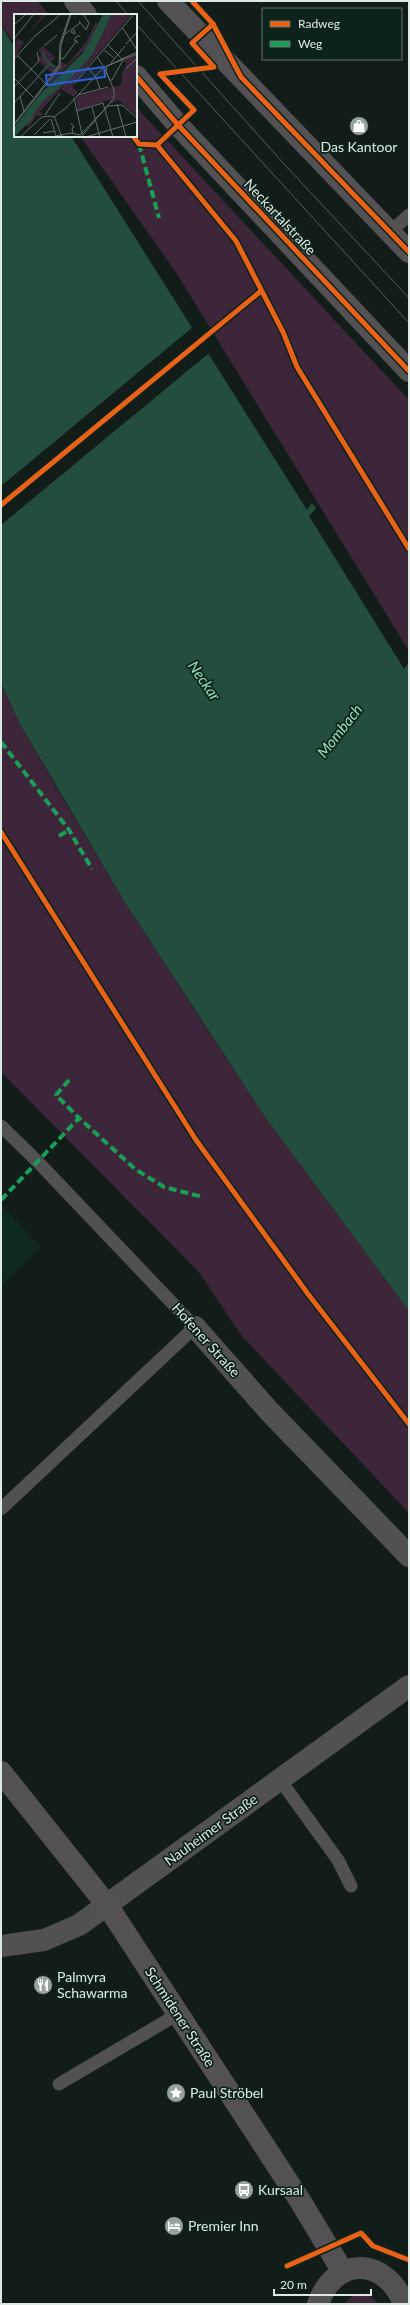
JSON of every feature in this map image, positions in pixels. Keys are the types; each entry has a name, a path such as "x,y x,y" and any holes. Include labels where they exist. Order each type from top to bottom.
{"main road":[{"path":"75,1 85,14"},
{"path":"168,1 409,252"},
{"name":"Neckartalstraße","path":"137,77 178,125 409,371"},
{"name":"Schmidener Straße","path":"1,1772 107,1905 321,2234 343,2272"},
{"path":"318,2304 322,2291 331,2280 343,2272 354,2269 379,2272 390,2279 399,2291 404,2304"}],"street":[{"name":"Hofener Straße","path":"196,1327 268,1411 409,1556"},
{"name":"Nauheimer Straße","path":"1,1946 44,1940 79,1925 409,1686"}],"lane":[{"path":"390,232 409,215"},
{"name":"Hofener Straße","path":"1,1126 38,1162 196,1327"},
{"path":"1,1509 196,1327"},
{"path":"280,1780 338,1860 351,1886"},
{"path":"59,2084 178,2014"}],"shaded area":[{"path":"1,1 37,1 49,14 14,14 14,43 1,24"},
{"path":"137,108 409,400 409,651 177,274 81,137 137,137"},
{"path":"1,683 20,724 55,785 124,901 192,1006 265,1117 409,1311 409,1513 241,1335 199,1272 1,1072"},
{"path":"1,1205 40,1247 1,1286"},
{"path":"361,2293 372,2297 378,2304 344,2304 351,2297"}],"water":[{"path":"1,25 14,46 14,137 72,137 307,510 312,503 316,508 309,516 404,669 409,662 409,1311 265,1117 124,901 20,724 1,683 1,503 6,509 13,509 12,498 1,482"}],"pier":[{"path":"193,327 209,353 1,525 1,501 7,507 12,506 1,486"}],"tram line":[{"path":"116,1 127,14"},
{"path":"138,1 285,165 409,298"},
{"path":"137,25 409,323"}],"marked path":[{"path":"139,144 159,218"},
{"path":"1,742 69,830 92,869"},
{"path":"59,836 69,830"},
{"path":"69,1080 56,1095 79,1118"},
{"path":"1,1200 79,1118 135,1169 164,1187 203,1197"}],"cycle path":[{"path":"134,137 139,144 157,145 194,110 160,74 214,67 192,43 213,24 192,1"},
{"path":"213,24 241,77 409,252"},
{"path":"137,77 178,125 409,371"},
{"path":"157,145 236,241 283,332 297,367 409,549"},
{"path":"1,505 261,291"},
{"path":"1,832 196,1140 308,1294 409,1424"},
{"path":"287,2266 361,2233 373,2246 409,2260"}],"place":[{"name":"Das Kantoor","path":"359,126"},
{"name":"Palmyra Schawarma","path":"43,1985"},
{"name":"Paul Ströbel","path":"176,2093"},
{"name":"Kursaal","path":"244,2190"},
{"name":"Premier Inn","path":"174,2226"}],"water label":[{"name":"Neckar","path":"204,681"},
{"name":"Mombach","path":"340,731"}]}
